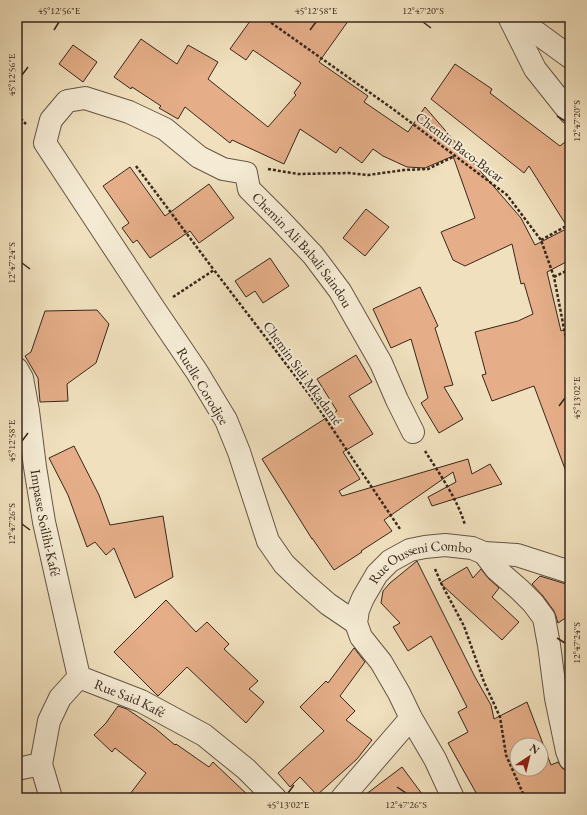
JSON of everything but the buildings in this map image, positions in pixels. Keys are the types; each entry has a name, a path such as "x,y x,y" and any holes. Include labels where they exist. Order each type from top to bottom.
{"street":[{"path":"509,17 535,69 570,113"},
{"path":"515,17 570,57"},
{"name":"Ruelle Corodjee","path":"246,173 223,169 199,157 165,129 129,112 85,98 67,101 51,120 45,143 197,372 226,420 239,452 268,541 284,564 305,584 328,604 356,623"},
{"name":"Chemin Ali Babali Saindou","path":"246,173 249,189 313,255 340,291 381,363 413,432"},
{"name":"Impasse Soilihi-Kafé","path":"17,369 22,378 28,411 44,522 79,677"},
{"name":"Rue Ousseni Combo","path":"356,623 358,610 363,598 377,574 390,561 410,550 445,545 517,555 570,572"},
{"path":"478,550 533,603 544,618 556,698 570,759"},
{"path":"356,623 361,637 381,662 399,693 411,718 435,759 452,798"},
{"name":"Rue Said Kafé","path":"42,764 52,716 60,698 79,677 141,701 204,735 246,769 275,798"},
{"path":"342,798 411,718"},
{"path":"17,769 42,764 51,798"}],"path":[{"name":"Chemin Baco-Bacar","path":"263,17 394,109 507,195 540,240 554,277 566,339 570,347"},
{"path":"246,173 266,168 298,174 368,175 404,170 428,170 455,156"},
{"name":"Chemin Sidi Mkadamé","path":"136,166 309,394 420,548 464,626 484,682 500,717 506,755 525,798"},
{"path":"540,240 570,224"},
{"path":"554,277 570,269"},
{"path":"155,310 214,270"},
{"path":"413,432 440,474 462,514 478,550"}]}
